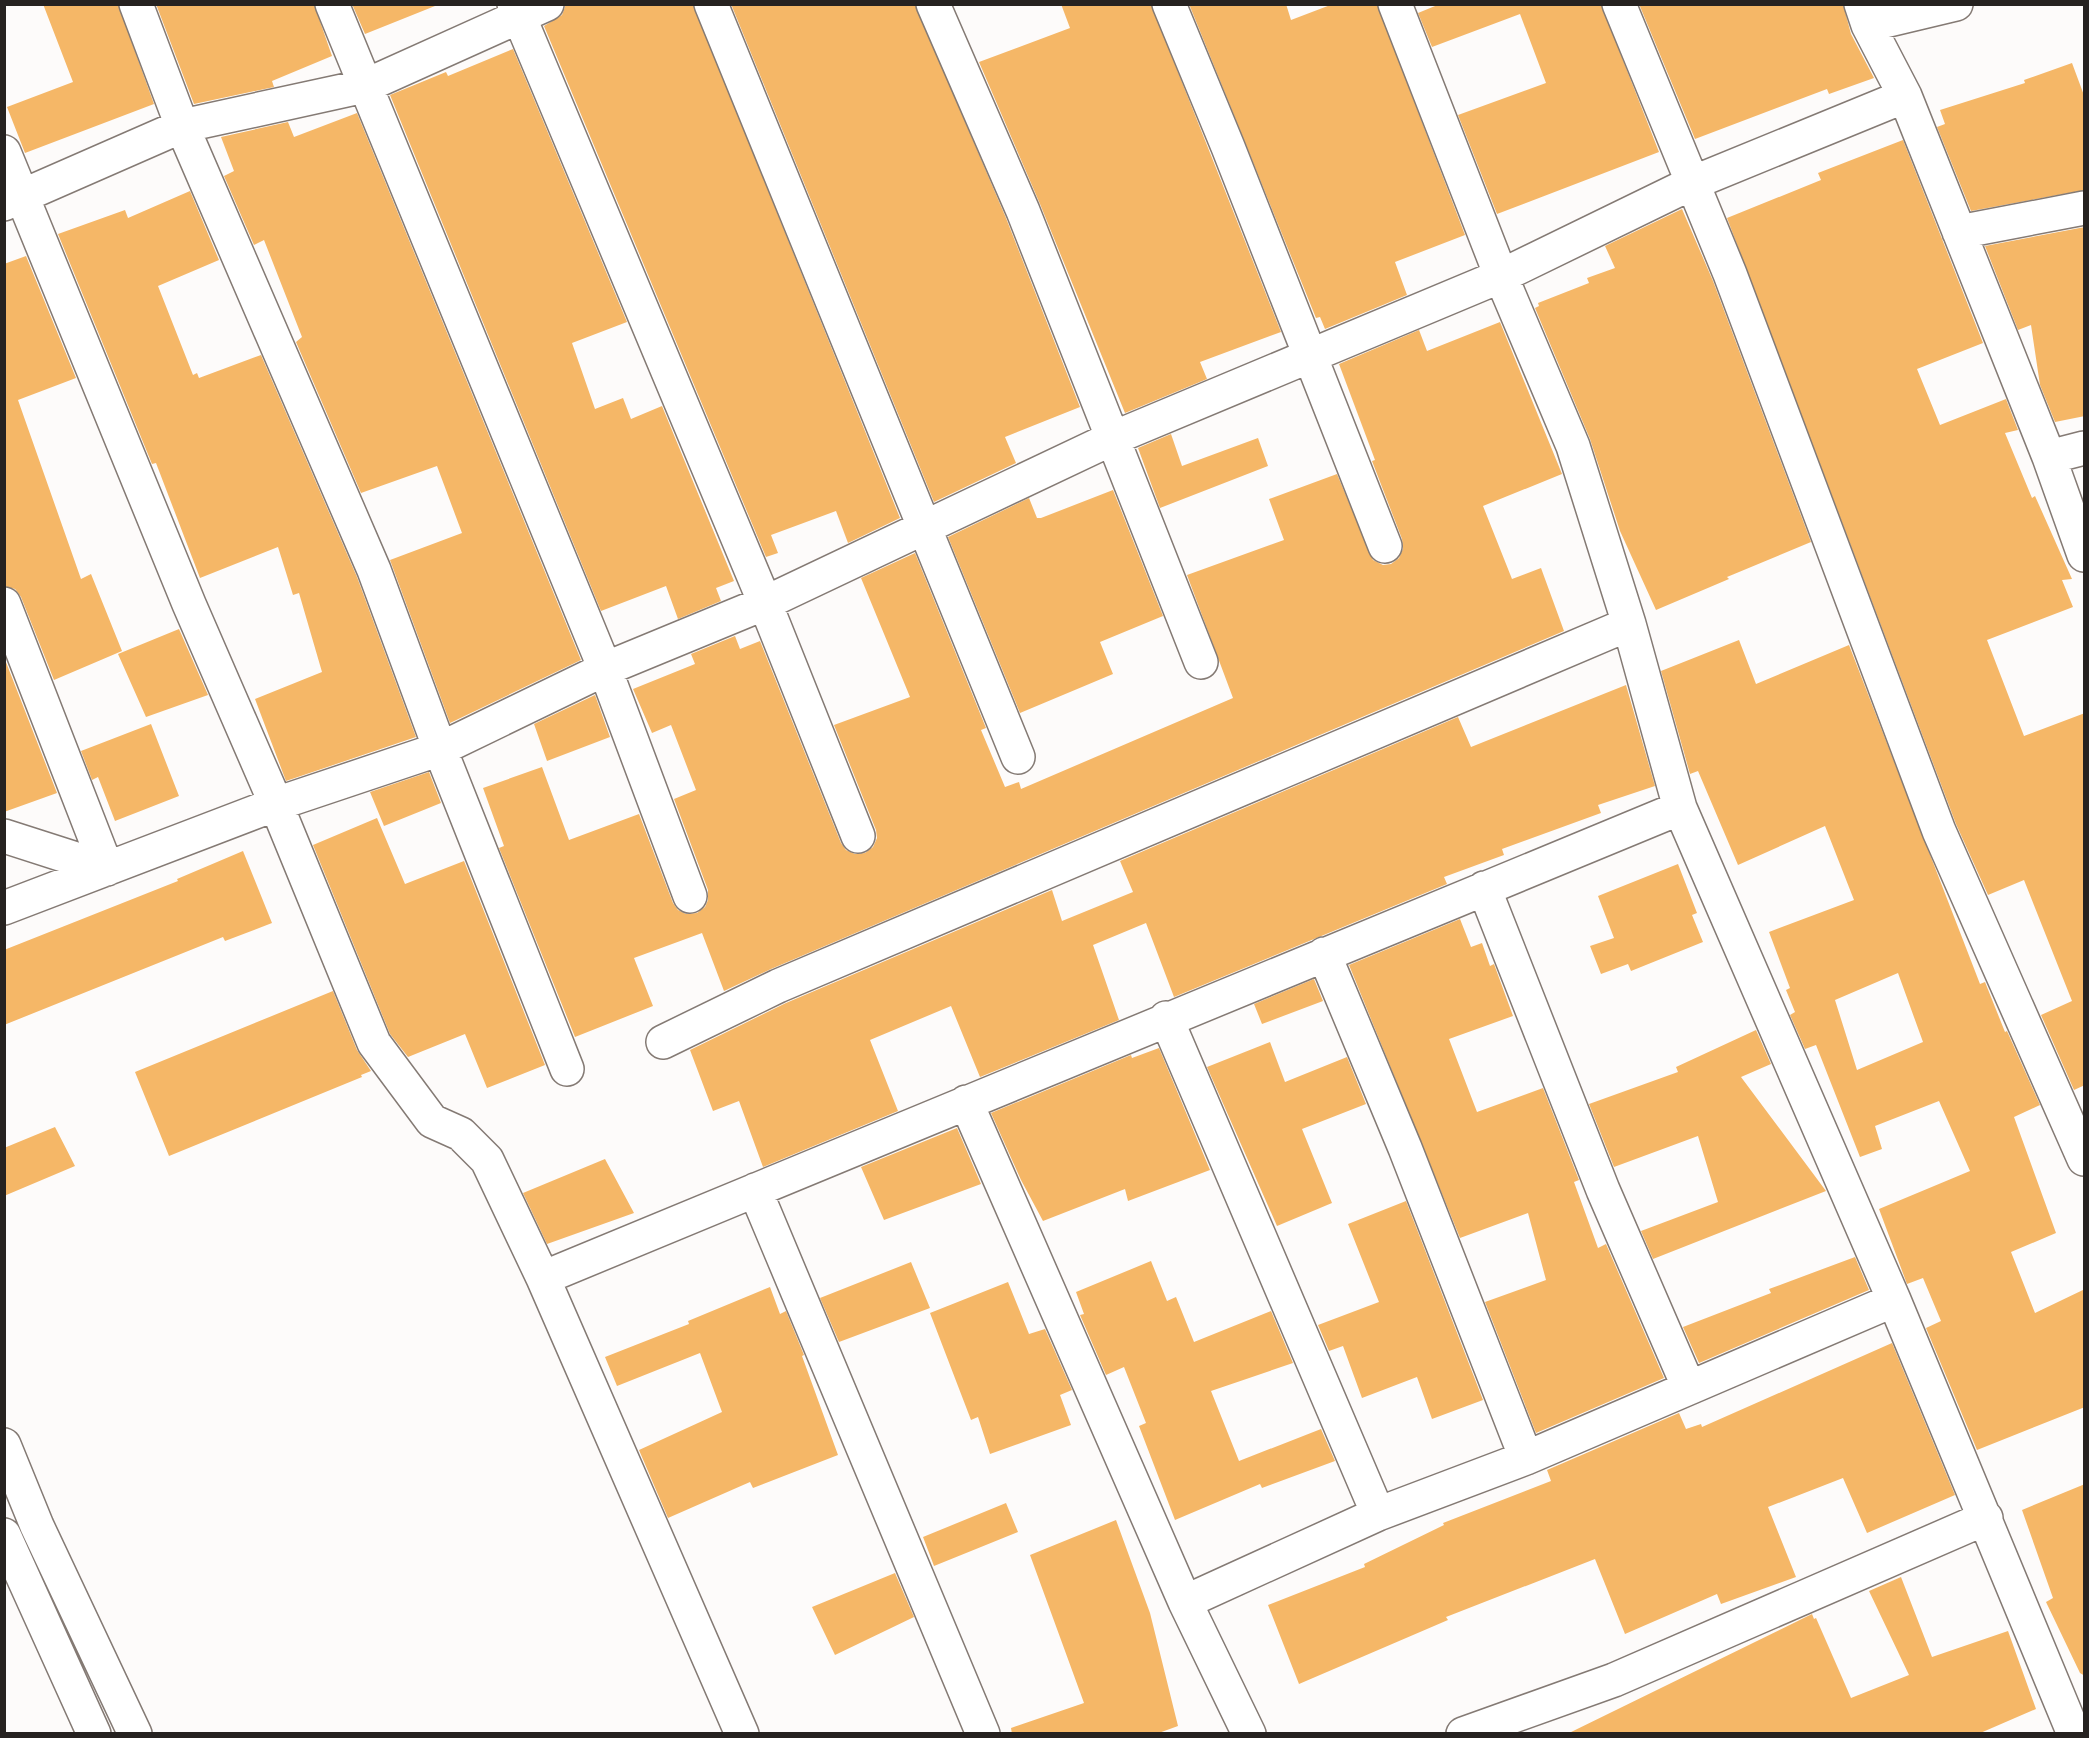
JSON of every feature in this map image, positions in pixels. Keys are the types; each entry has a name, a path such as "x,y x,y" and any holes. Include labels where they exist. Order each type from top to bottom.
{"street":[{"path":"136,4 182,126 374,570 440,750 567,1069"},
{"path":"332,4 604,669 690,896"},
{"path":"711,4 1017,757"},
{"path":"933,4 1023,211 1200,662"},
{"path":"1169,4 1228,147 1384,546"},
{"path":"1395,4 1502,276 1573,446 1629,624 1680,808 1894,1300 2074,1734"},
{"path":"1619,4 1690,184 1730,274 1939,831 2085,1160"},
{"path":"1956,4 1864,15 1905,96 2049,457 2085,555"},
{"path":"14,201 182,126 365,86 527,9 858,836"},
{"path":"4,908 276,804 440,750 604,669 765,603 1111,439 1502,276 1690,184 1905,96"},
{"path":"4,152 14,201 276,804 374,1043 432,1121 461,1134 487,1160 543,1278 742,1734"},
{"path":"1959,232 2085,208"},
{"path":"2049,457 2085,448"},
{"path":"4,604 108,869"},
{"path":"663,1042 778,986 1629,624"},
{"path":"543,1278 1166,1018 1680,808"},
{"path":"4,836 108,869"},
{"path":"1484,888 1603,1190 1689,1388"},
{"path":"1324,954 1405,1148 1526,1458"},
{"path":"1166,1018 1378,1514"},
{"path":"966,1102 1185,1602 1249,1734"},
{"path":"755,1190 983,1734"},
{"path":"1185,1602 1378,1514 1526,1458 1894,1300"},
{"path":"4,1445 37,1526 135,1734"},
{"path":"1463,1734 1614,1680 1986,1518"},
{"path":"4,1535 94,1734"}],"building":[{"path":"43,4 118,4 154,104 25,153 7,107 73,82"},
{"path":"156,4 314,4 332,56 272,81 274,87 194,104"},
{"path":"352,4 434,4 435,6 365,34"},
{"path":"566,4 693,4 900,518 848,543 836,511 771,535 778,553 766,557 544,26 562,15"},
{"path":"731,4 915,4 1006,218 1080,407 1005,437 1016,463 934,502"},
{"path":"1061,4 1151,4 1281,332 1200,362 1207,379 1125,413 979,62 1070,28"},
{"path":"1189,4 1286,4 1291,20 1333,4 1377,4 1465,235 1395,262 1407,295 1325,329 1320,317 1316,318"},
{"path":"1440,4 1601,4 1659,152 1497,214 1458,115 1546,83 1520,14 1432,47 1418,13"},
{"path":"1639,4 1843,4 1851,34 1874,78 1829,94 1827,89 1695,139"},
{"path":"513,49 627,322 572,343 595,409 623,398 631,419 662,406 734,581 716,588 721,601 678,619 666,586 601,611 390,95 446,72 448,76"},
{"path":"2072,63 2085,98 2085,190 1971,211 1937,127 1945,124 1940,110 2025,83 2024,80"},
{"path":"357,113 581,660 450,723 390,560 462,533 437,466 361,493 296,342 302,337 264,240 254,245 224,176 234,171 221,137 288,122 294,137"},
{"path":"1903,140 1983,343 1917,369 1940,425 2006,399 2018,430 2005,433 2032,498 2035,496 2072,579 2062,580 2073,607 1987,640 2024,736 2085,713 2085,1085 2074,1090 2041,1015 2072,1001 2024,880 1988,895 1956,824 1727,218 1821,180 1818,173"},
{"path":"190,191 219,260 158,286 193,375 197,373 199,378 261,355 357,577 416,737 286,781 255,699 322,672 299,593 293,595 278,547 200,578 156,463 152,464 58,234 125,210 128,218"},
{"path":"1682,209 1713,281 1811,542 1656,610 1620,531 1590,439 1535,308 1539,306 1538,303 1589,283 1587,278 1615,268 1605,246"},
{"path":"2085,227 2085,416 2055,422 2040,385 2031,325 2018,330 1985,246"},
{"path":"26,256 76,378 18,400 81,579 91,574 122,651 54,680 21,597 15,589 4,586 4,264"},
{"path":"1500,322 1562,474 1483,506 1512,579 1541,568 1564,631 724,991 702,933 634,958 653,1006 575,1037 499,848 504,846 483,788 542,767 569,840 639,814 673,903 678,910 686,914 697,913 705,907 708,890 674,799 696,790 671,725 652,733 633,689 695,664 691,654 735,636 740,649 760,641 841,843 846,850 855,854 865,853 873,847 877,838 876,830 834,725 910,697 861,578 915,553 986,728 981,730 1005,787 1019,782 1021,789 1233,698 1187,575 1284,540 1269,499 1337,474 1373,560 1383,565 1391,564 1399,558 1403,549 1402,539 1372,461 1375,460 1339,364 1419,330 1427,351"},
{"path":"1171,434 1182,466 1258,438 1268,466 1160,508 1138,448"},
{"path":"1113,490 1163,616 1100,642 1113,674 1020,713 948,537 1029,498 1037,518 1041,518"},
{"path":"179,629 208,695 146,717 118,654"},
{"path":"1739,640 1756,684 1849,645 1980,984 1985,982 2005,1032 2007,1031 2040,1105 2014,1117 2056,1233 2011,1252 2035,1313 2085,1289 2085,1407 1977,1450 1926,1328 1941,1321 1923,1278 1907,1284 1879,1209 1970,1171 1939,1101 1875,1126 1882,1149 1860,1157 1816,1045 1805,1049 1790,1015 1795,1012 1786,990 1790,988 1769,932 1854,900 1825,826 1738,865 1698,771 1690,774 1661,671","holes":["1898,973 1923,1042 1857,1070 1835,1000"]},
{"path":"4,657 57,793 4,812"},
{"path":"1626,685 1655,786 1598,805 1601,813 1502,849 1504,855 1444,877 1447,884 1174,997 1146,923 1093,945 1119,1020 980,1077 951,1006 870,1040 898,1111 763,1167 739,1101 713,1111 690,1050 786,1003 1052,890 1062,921 1133,892 1120,861 1458,717 1471,747"},
{"path":"595,695 610,737 547,761 534,724"},
{"path":"151,724 179,796 115,821 98,777 92,780 81,751"},
{"path":"429,772 441,803 384,826 370,792"},
{"path":"377,818 405,884 464,861 545,1065 487,1088 465,1034 408,1057 390,1034 313,845"},
{"path":"243,851 272,923 225,941 223,937 4,1025 4,950 178,881 177,879"},
{"path":"1678,864 1697,913 1692,915 1703,942 1631,971 1628,964 1601,974 1590,946 1614,938 1598,896"},
{"path":"1460,919 1471,947 1482,943 1490,966 1494,964 1513,1016 1449,1039 1477,1112 1543,1088 1579,1180 1574,1182 1598,1248 1606,1244 1664,1378 1536,1433 1485,1302 1546,1280 1528,1213 1460,1238 1349,965"},
{"path":"1314,979 1323,1001 1262,1024 1254,1004"},
{"path":"333,991 357,1050 371,1071 361,1075 362,1077 169,1156 135,1072"},
{"path":"1756,1030 1771,1064 1741,1077 1826,1191 1653,1259 1641,1231 1718,1202 1698,1136 1614,1167 1589,1104 1678,1072 1676,1067"},
{"path":"1270,1042 1285,1082 1347,1057 1366,1104 1302,1129 1332,1203 1277,1226 1207,1067"},
{"path":"1159,1048 1210,1170 1128,1201 1125,1189 1043,1221 1021,1180 991,1113 1131,1055 1132,1058"},
{"path":"55,1127 75,1166 4,1196 4,1148"},
{"path":"957,1128 981,1184 884,1220 861,1167"},
{"path":"605,1159 634,1213 547,1244 523,1193"},
{"path":"1406,1201 1483,1400 1432,1419 1417,1377 1362,1398 1343,1346 1329,1351 1318,1325 1379,1302 1348,1224"},
{"path":"1855,1257 1869,1290 1699,1363 1683,1327 1771,1293 1769,1289"},
{"path":"1151,1261 1167,1301 1176,1297 1194,1342 1271,1311 1293,1363 1211,1391 1239,1461 1321,1429 1335,1461 1262,1488 1260,1484 1175,1520 1139,1426 1146,1423 1124,1367 1106,1375 1080,1315 1084,1314 1076,1292"},
{"path":"911,1262 930,1308 839,1342 820,1298"},
{"path":"1008,1282 1029,1334 1045,1329 1072,1390 1060,1395 1071,1425 990,1454 978,1417 971,1420 930,1313"},
{"path":"770,1287 780,1314 786,1311 804,1355 802,1356 838,1455 753,1488 750,1482 668,1518 639,1450 722,1412 700,1353 617,1386 605,1357 689,1324 688,1321"},
{"path":"1892,1343 1955,1495 1867,1533 1843,1478 1768,1507 1796,1577 1721,1604 1717,1594 1625,1634 1595,1559 1446,1617 1448,1620 1299,1684 1268,1605 1365,1567 1364,1564 1444,1525 1443,1523 1551,1481 1547,1470 1679,1413 1686,1429 1701,1424 1702,1427"},
{"path":"2085,1484 2085,1676 2080,1673 2046,1602 2053,1598 2022,1510"},
{"path":"1006,1503 1018,1532 934,1566 923,1537"},
{"path":"1116,1520 1150,1613 1178,1726 1156,1734 1012,1734 1011,1728 1084,1703 1030,1555"},
{"path":"895,1573 914,1617 835,1655 812,1607"},
{"path":"1901,1577 1932,1657 2008,1631 2036,1709 1978,1734 1567,1734 1812,1614 1814,1619 1816,1618 1851,1698 1909,1675 1869,1591"}]}
